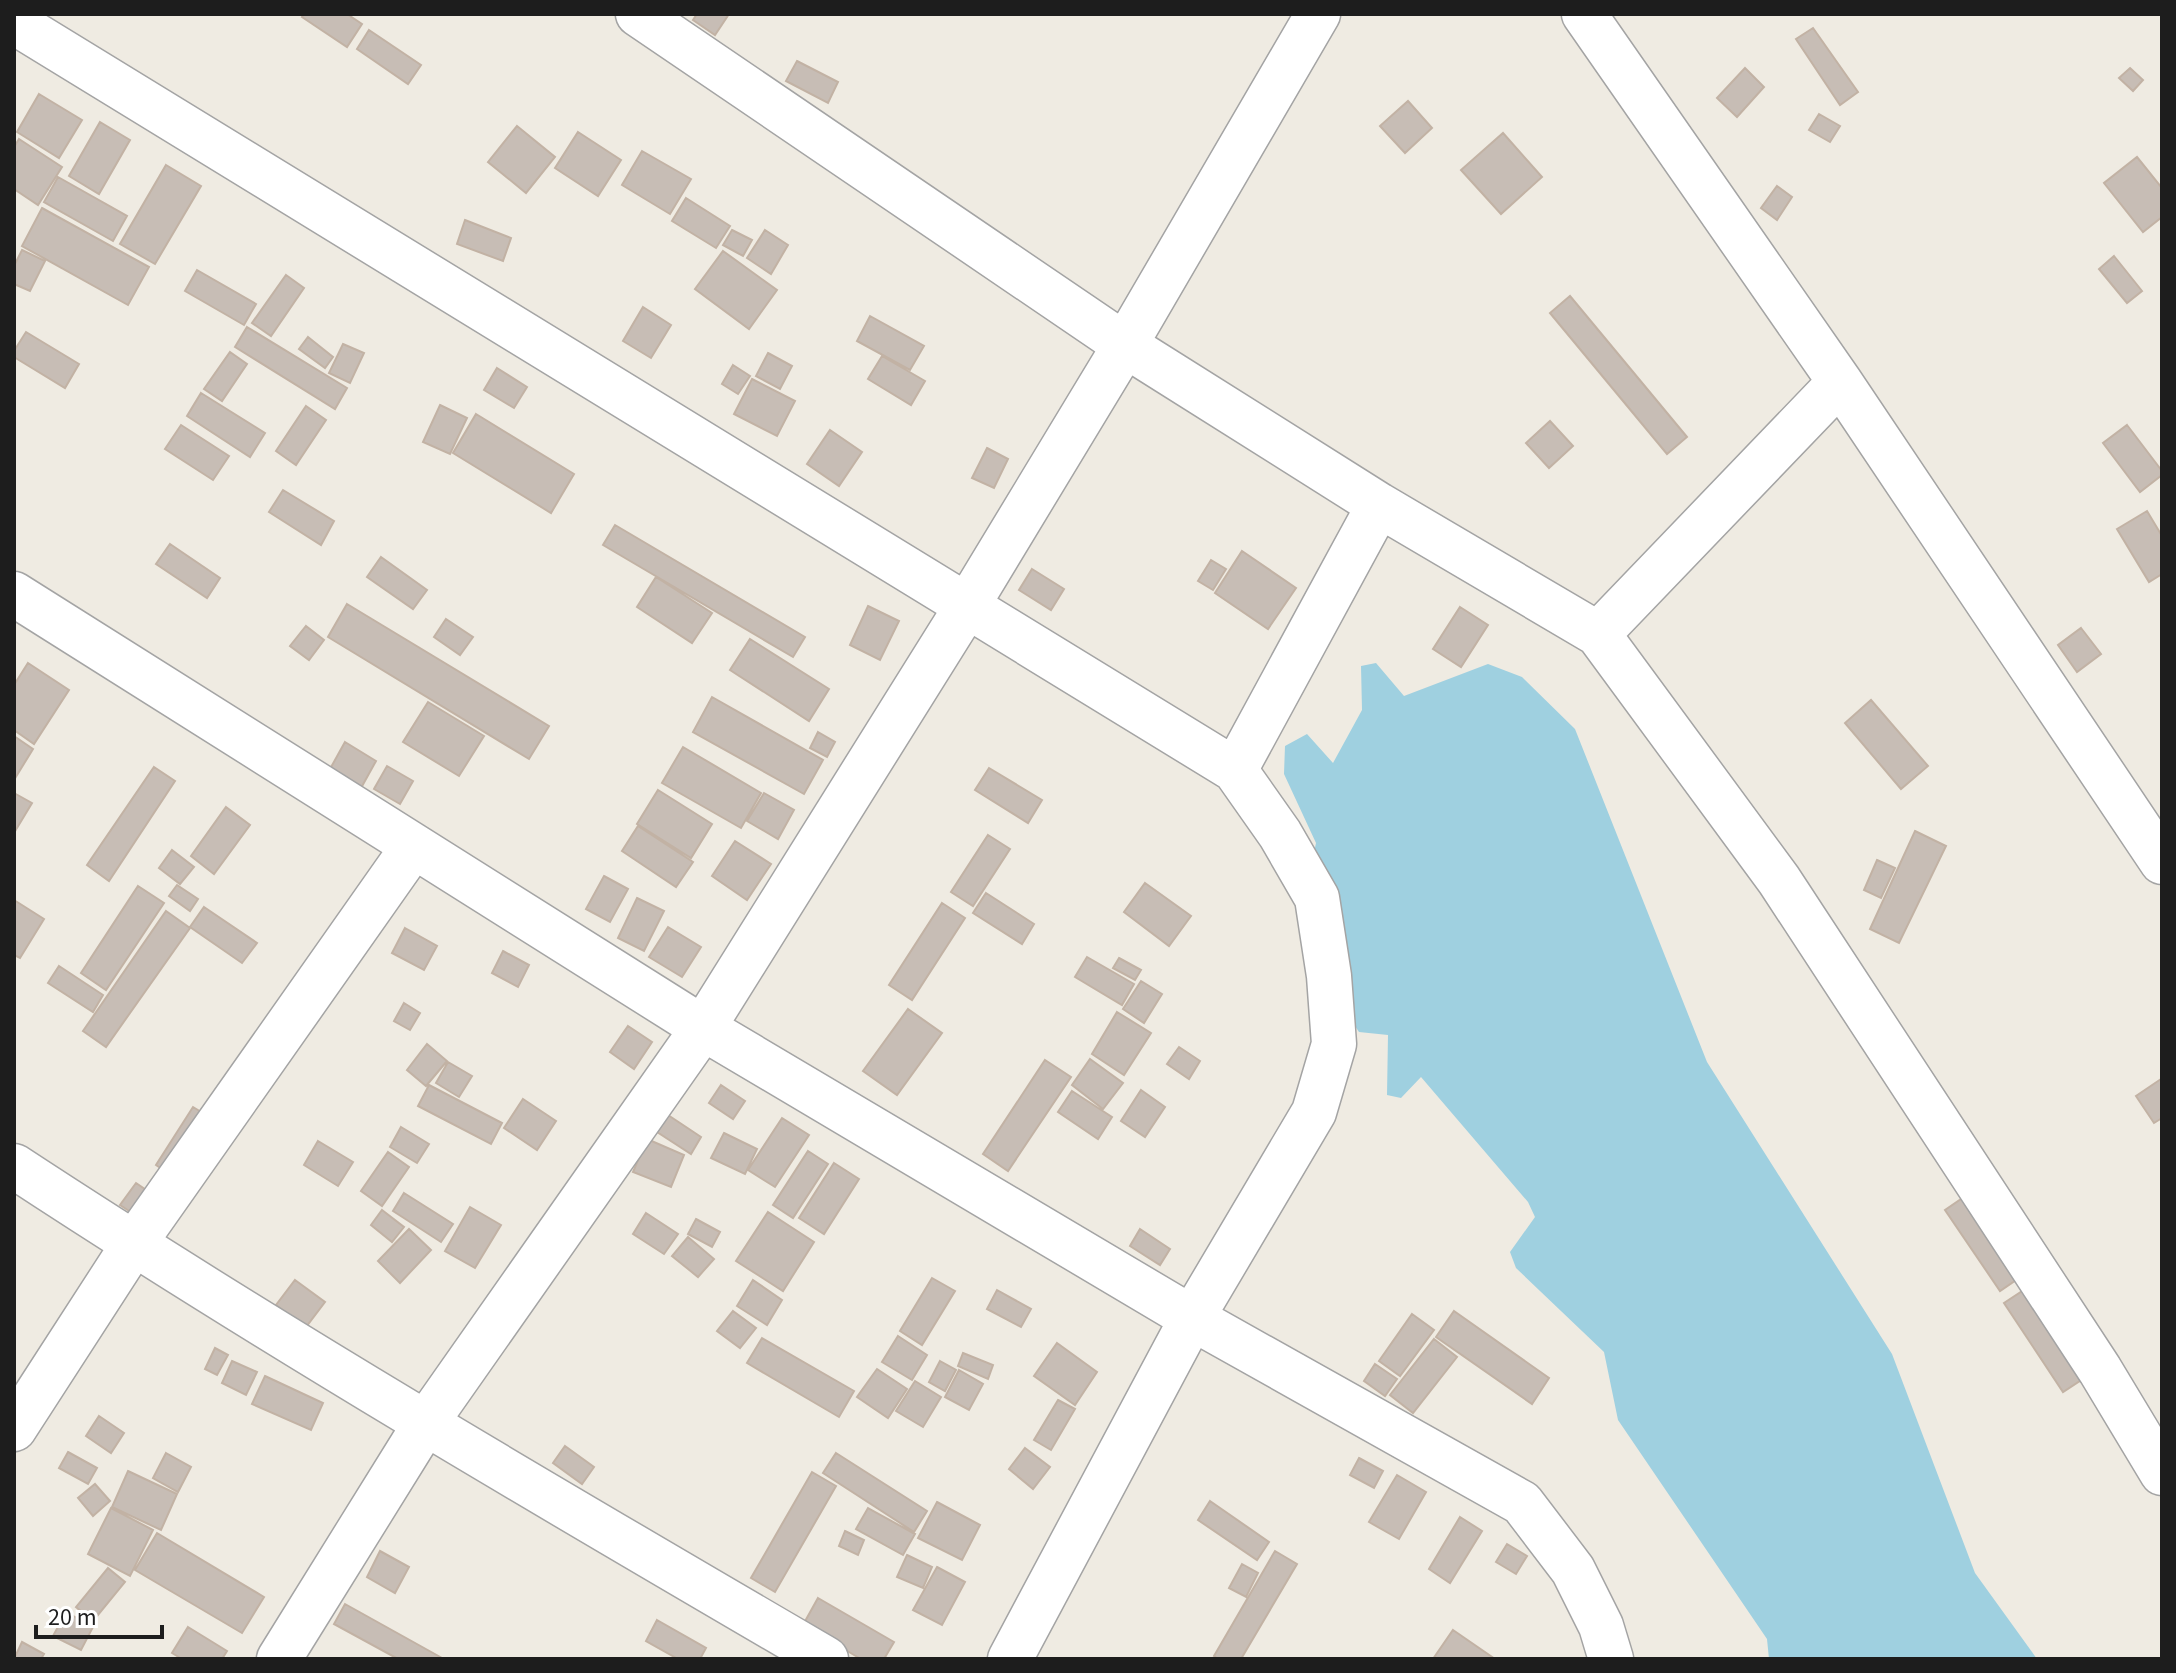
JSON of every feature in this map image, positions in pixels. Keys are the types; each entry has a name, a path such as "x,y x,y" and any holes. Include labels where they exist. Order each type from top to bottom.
{"street":[{"path":"638,14 1125,345 1379,505 1598,634 1779,880 2160,1463"},
{"path":"279,1659 425,1424 703,1028 967,606 1125,345 1318,14"},
{"path":"1584,14 1840,382 2162,862"},
{"path":"14,22 1235,770 1280,834 1317,898 1329,976 1334,1044 1314,1112 1192,1318 1010,1659"},
{"path":"1598,634 1840,382"},
{"path":"1235,770 1379,505"},
{"path":"14,594 703,1028 1192,1318 1522,1503 1573,1570 1601,1626 1611,1659"},
{"path":"14,1429 133,1245 413,847"},
{"path":"14,1166 133,1245 425,1424 826,1659"}],"water":[{"path":"1376,663 1404,696 1488,664 1522,677 1575,729 1707,1062 1892,1354 1975,1573 2037,1659 1769,1659 1767,1639 1618,1420 1604,1352 1516,1268 1510,1252 1535,1217 1528,1202 1421,1077 1401,1098 1387,1095 1388,1035 1359,1032 1333,993 1336,951 1298,927 1316,843 1284,774 1285,746 1307,734 1333,763 1362,710 1361,666"}],"building":[{"path":"304,14 347,14 362,24 347,47 302,17"},
{"path":"697,14 729,14 715,35 693,20"},
{"path":"1813,28 1858,92 1840,105 1796,39"},
{"path":"369,30 421,65 408,84 357,49"},
{"path":"797,61 838,82 828,103 786,81"},
{"path":"1745,68 1764,87 1737,117 1717,98"},
{"path":"2130,68 2143,80 2133,91 2119,78"},
{"path":"39,94 82,120 59,158 17,132"},
{"path":"1408,101 1432,128 1405,153 1380,126"},
{"path":"1819,114 1840,126 1830,142 1809,130"},
{"path":"100,122 130,140 99,194 69,176"},
{"path":"517,126 555,157 526,193 488,162"},
{"path":"578,132 621,160 598,196 555,168"},
{"path":"1503,133 1542,177 1501,214 1461,170"},
{"path":"19,139 62,167 38,205 14,189 14,147"},
{"path":"642,151 691,179 670,214 622,185"},
{"path":"2137,157 2162,188 2162,217 2143,232 2104,183"},
{"path":"166,165 201,186 155,264 120,244"},
{"path":"58,177 127,216 113,241 44,202"},
{"path":"1777,186 1792,197 1777,220 1761,208"},
{"path":"686,198 730,226 716,248 672,221"},
{"path":"42,208 149,267 128,305 22,246"},
{"path":"465,220 511,238 503,261 457,244"},
{"path":"732,230 752,240 743,256 723,245"},
{"path":"765,230 788,245 771,274 747,258"},
{"path":"22,250 45,261 30,291 14,284 14,266"},
{"path":"723,251 777,290 749,329 695,289"},
{"path":"2114,256 2142,291 2127,303 2099,269"},
{"path":"197,270 256,304 244,325 185,291"},
{"path":"286,275 304,288 271,336 252,323"},
{"path":"1570,296 1687,437 1667,454 1550,313"},
{"path":"643,307 671,325 651,358 623,341"},
{"path":"870,316 924,346 910,370 857,341"},
{"path":"247,327 347,388 335,409 235,347"},
{"path":"26,332 79,364 65,388 14,357 14,351"},
{"path":"308,337 333,357 325,368 299,349"},
{"path":"343,344 364,353 350,383 329,373"},
{"path":"230,352 247,364 222,401 204,389"},
{"path":"768,353 792,366 780,389 756,376"},
{"path":"882,356 925,381 911,405 868,379"},
{"path":"733,365 750,376 738,394 722,384"},
{"path":"497,368 527,387 514,408 484,390"},
{"path":"752,379 795,401 777,436 734,414"},
{"path":"201,393 265,433 250,457 187,416"},
{"path":"440,405 467,418 450,454 423,442"},
{"path":"306,406 326,420 296,465 276,451"},
{"path":"476,414 574,474 551,513 453,453"},
{"path":"1550,421 1573,446 1549,468 1526,443"},
{"path":"181,425 229,456 213,480 165,449"},
{"path":"2127,425 2162,471 2162,475 2140,492 2103,443"},
{"path":"830,430 862,452 839,486 807,464"},
{"path":"987,448 1008,459 994,488 972,478"},
{"path":"283,490 334,521 321,545 269,512"},
{"path":"2147,511 2162,536 2162,574 2149,582 2117,529"},
{"path":"615,525 805,637 793,657 603,545"},
{"path":"170,544 220,578 207,598 156,564"},
{"path":"1242,551 1296,588 1268,629 1215,593"},
{"path":"381,557 427,590 413,609 367,577"},
{"path":"1211,560 1226,569 1213,590 1198,581"},
{"path":"1032,569 1064,589 1051,610 1019,590"},
{"path":"656,577 712,613 692,643 637,607"},
{"path":"347,604 549,726 529,759 328,637"},
{"path":"868,606 899,621 880,660 850,645"},
{"path":"1460,607 1488,625 1461,667 1433,649"},
{"path":"446,619 473,637 460,655 434,637"},
{"path":"306,626 324,640 309,660 290,646"},
{"path":"2081,628 2101,654 2077,672 2058,645"},
{"path":"750,639 829,689 809,721 730,670"},
{"path":"28,663 69,690 34,744 14,730 14,685"},
{"path":"712,697 823,760 804,794 693,732"},
{"path":"1871,700 1928,766 1901,789 1845,723"},
{"path":"428,702 484,736 459,776 403,742"},
{"path":"818,732 835,742 827,757 810,748"},
{"path":"14,736 33,749 14,780"},
{"path":"345,742 376,761 361,788 330,769"},
{"path":"683,747 761,793 741,828 662,783"},
{"path":"387,766 413,781 400,804 374,789"},
{"path":"154,767 175,781 109,881 87,865"},
{"path":"989,768 1042,800 1028,823 975,790"},
{"path":"658,790 712,824 691,858 637,824"},
{"path":"14,793 32,803 14,833"},
{"path":"764,793 794,810 778,839 747,821"},
{"path":"226,807 250,825 214,874 191,856"},
{"path":"638,826 693,862 676,887 622,851"},
{"path":"1915,831 1946,846 1899,943 1870,929"},
{"path":"988,835 1010,849 973,906 951,892"},
{"path":"735,841 771,864 747,900 712,876"},
{"path":"172,850 194,867 180,884 159,868"},
{"path":"1877,860 1895,868 1881,898 1864,890"},
{"path":"604,876 628,889 610,922 586,909"},
{"path":"1145,883 1191,916 1169,946 1124,912"},
{"path":"177,885 198,899 190,911 169,896"},
{"path":"138,886 164,903 106,990 81,973"},
{"path":"986,893 1034,924 1022,944 973,913"},
{"path":"637,898 664,911 644,951 618,938"},
{"path":"14,900 44,919 20,958 14,955"},
{"path":"942,903 965,918 912,1000 889,985"},
{"path":"204,907 257,943 242,963 190,927"},
{"path":"166,911 190,928 106,1047 83,1031"},
{"path":"668,927 701,947 682,977 649,957"},
{"path":"405,928 437,946 424,970 392,953"},
{"path":"503,951 529,965 518,987 492,973"},
{"path":"1087,957 1134,984 1122,1005 1075,977"},
{"path":"1119,958 1141,970 1135,980 1113,968"},
{"path":"59,966 103,995 93,1012 48,983"},
{"path":"1141,981 1162,994 1144,1023 1123,1009"},
{"path":"404,1003 420,1013 410,1030 394,1021"},
{"path":"908,1009 942,1033 897,1095 863,1071"},
{"path":"1117,1012 1151,1033 1124,1075 1092,1054"},
{"path":"628,1026 652,1042 634,1069 610,1052"},
{"path":"427,1044 447,1061 426,1086 407,1070"},
{"path":"1179,1047 1200,1061 1189,1079 1167,1064"},
{"path":"1090,1059 1123,1083 1103,1109 1072,1085"},
{"path":"1045,1060 1071,1077 1008,1171 983,1154"},
{"path":"448,1062 472,1076 459,1097 436,1083"},
{"path":"2161,1079 2162,1118 2154,1123 2136,1096"},
{"path":"429,1085 502,1123 491,1144 418,1106"},
{"path":"721,1085 745,1101 733,1119 709,1103"},
{"path":"1141,1090 1165,1107 1145,1137 1121,1121"},
{"path":"1072,1091 1112,1117 1098,1139 1058,1112"},
{"path":"523,1099 556,1121 537,1150 504,1128"},
{"path":"193,1107 211,1118 174,1177 156,1165"},
{"path":"668,1115 701,1137 691,1154 657,1132"},
{"path":"782,1118 809,1135 775,1187 748,1170"},
{"path":"401,1127 429,1144 417,1163 390,1147"},
{"path":"724,1133 757,1149 745,1174 711,1158"},
{"path":"647,1139 684,1155 671,1187 633,1172"},
{"path":"318,1141 353,1162 338,1186 304,1165"},
{"path":"808,1151 828,1164 793,1218 773,1205"},
{"path":"388,1152 409,1167 382,1206 361,1191"},
{"path":"834,1163 859,1179 824,1234 799,1218"},
{"path":"136,1183 161,1200 146,1222 120,1205"},
{"path":"404,1193 453,1224 441,1242 393,1211"},
{"path":"1967,1195 2022,1276 2000,1291 1945,1210"},
{"path":"470,1207 501,1225 475,1268 445,1251"},
{"path":"382,1210 404,1227 392,1242 371,1225"},
{"path":"768,1212 814,1242 783,1291 736,1261"},
{"path":"646,1213 678,1234 664,1254 633,1234"},
{"path":"696,1219 720,1232 712,1247 688,1234"},
{"path":"409,1229 431,1250 400,1283 378,1261"},
{"path":"1140,1229 1170,1249 1160,1265 1130,1246"},
{"path":"688,1237 714,1259 698,1277 672,1256"},
{"path":"932,1278 955,1291 922,1345 900,1331"},
{"path":"295,1280 325,1302 306,1327 276,1305"},
{"path":"753,1280 782,1300 767,1325 737,1306"},
{"path":"2033,1284 2092,1373 2063,1392 2004,1303"},
{"path":"997,1290 1031,1309 1021,1327 987,1309"},
{"path":"733,1311 756,1328 740,1348 717,1331"},
{"path":"1454,1311 1549,1378 1532,1404 1436,1337"},
{"path":"1412,1314 1434,1330 1400,1376 1379,1361"},
{"path":"898,1336 927,1355 912,1380 882,1362"},
{"path":"762,1338 854,1391 839,1417 747,1363"},
{"path":"1434,1339 1457,1357 1413,1413 1390,1395"},
{"path":"1057,1343 1097,1372 1075,1405 1034,1376"},
{"path":"215,1348 228,1355 217,1375 205,1369"},
{"path":"963,1353 993,1365 988,1379 958,1366"},
{"path":"232,1361 257,1372 246,1395 222,1383"},
{"path":"940,1361 956,1370 945,1391 929,1382"},
{"path":"1375,1364 1397,1379 1385,1396 1364,1381"},
{"path":"877,1369 907,1389 888,1418 857,1397"},
{"path":"959,1370 983,1384 969,1410 945,1397"},
{"path":"265,1376 323,1403 311,1430 252,1404"},
{"path":"915,1381 941,1397 923,1427 896,1411"},
{"path":"1058,1400 1075,1409 1051,1450 1034,1440"},
{"path":"99,1416 124,1433 111,1453 86,1436"},
{"path":"565,1446 594,1467 582,1484 553,1463"},
{"path":"1025,1448 1050,1467 1033,1489 1009,1469"},
{"path":"68,1452 97,1468 88,1484 59,1468"},
{"path":"166,1453 191,1467 178,1492 153,1478"},
{"path":"836,1453 927,1511 914,1532 823,1473"},
{"path":"1359,1458 1383,1471 1374,1488 1350,1475"},
{"path":"128,1471 177,1494 161,1530 112,1507"},
{"path":"812,1472 836,1486 775,1592 751,1578"},
{"path":"1397,1475 1426,1492 1399,1539 1369,1522"},
{"path":"95,1484 110,1501 93,1516 78,1498"},
{"path":"1210,1501 1269,1542 1257,1560 1198,1520"},
{"path":"937,1502 980,1525 962,1560 918,1538"},
{"path":"111,1508 153,1530 130,1576 88,1554"},
{"path":"868,1508 915,1534 903,1555 856,1529"},
{"path":"1460,1517 1482,1531 1450,1583 1429,1569"},
{"path":"845,1531 864,1540 858,1555 839,1546"},
{"path":"157,1533 264,1597 242,1633 135,1570"},
{"path":"1507,1544 1527,1556 1516,1574 1496,1562"},
{"path":"380,1551 409,1567 395,1593 367,1577"},
{"path":"1275,1551 1297,1564 1241,1659 1218,1659 1214,1656"},
{"path":"907,1555 932,1567 923,1588 897,1577"},
{"path":"1242,1564 1258,1573 1246,1597 1229,1588"},
{"path":"937,1567 965,1582 942,1625 913,1610"},
{"path":"108,1568 125,1582 93,1621 76,1607"},
{"path":"818,1598 894,1642 884,1659 861,1659 803,1625"},
{"path":"345,1604 442,1658 398,1659 334,1624"},
{"path":"66,1612 93,1627 81,1650 53,1636"},
{"path":"657,1620 706,1648 700,1659 678,1659 646,1641"},
{"path":"188,1627 227,1651 222,1659 182,1659 172,1653"},
{"path":"1453,1630 1495,1659 1433,1659"},
{"path":"22,1642 44,1654 41,1659 14,1659"}]}
